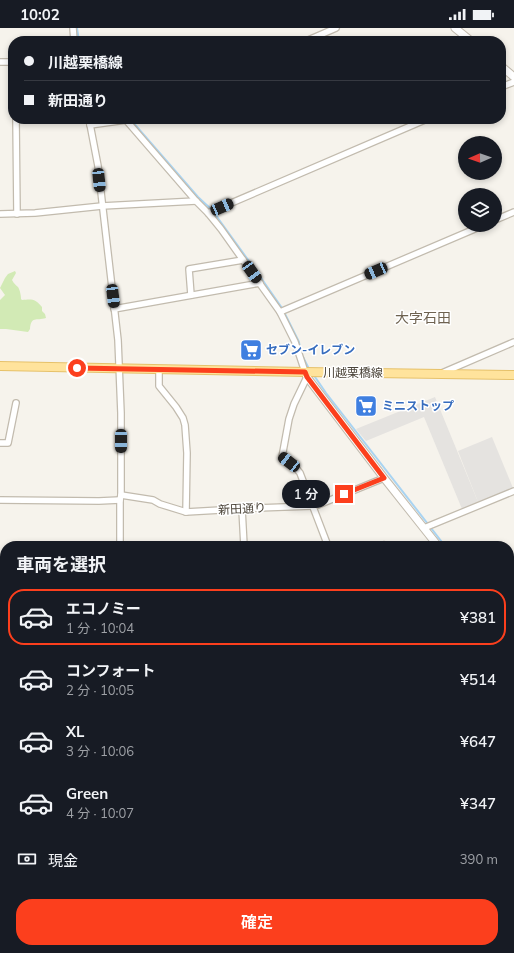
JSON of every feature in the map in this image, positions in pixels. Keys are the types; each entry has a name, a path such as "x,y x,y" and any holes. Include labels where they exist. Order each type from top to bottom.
{"main road":[{"name":"川越栗橋線","path":"0,366 159,369 306,375 440,373 514,375"}],"street":[{"path":"318,36 336,28"},
{"path":"455,28 465,36"},
{"path":"506,70 514,77"},
{"path":"16,124 17,214"},
{"path":"90,124 98,166 118,340 121,413 120,541"},
{"path":"130,124 221,229 280,312 295,342 306,375 434,541"},
{"path":"208,213 415,124"},
{"path":"0,214 17,214 102,206 196,201"},
{"path":"502,217 514,212"},
{"path":"280,312 468,232"},
{"path":"191,295 189,270 243,260"},
{"path":"114,310 260,283"},
{"path":"440,373 514,342"},
{"path":"159,369 159,386 176,406 185,425 187,453 186,512"},
{"path":"306,375 289,419 282,457 300,473 326,541"},
{"path":"0,443 8,443 16,403"},
{"name":"新田通り","path":"0,500 99,501 121,497 153,500 170,508 186,512 312,506 318,505 384,478"},
{"path":"424,528 514,491"},
{"path":"242,509 244,541"}],"green space":[{"path":"15,271 16,273 12,280 19,288 21,299 37,302 42,307 42,311 46,318 33,321 28,332 0,329 0,300 5,295 0,288 8,274"}],"shaded area":[{"path":"435,397 478,502 462,509 424,417 366,441 356,429"},
{"path":"492,437 513,488 478,502 458,451"}],"waterway":[{"path":"77,28 78,36"},
{"path":"134,124 198,197 212,210 282,308 299,342 300,349"},
{"path":"303,357 309,369"},
{"path":"313,374 326,393 441,541"}],"place":[{"name":"セブン-イレブン","path":"251,350"},
{"name":"ミニストップ","path":"366,406"}],"district":[{"name":"大字石田","path":"423,318"}],"route":[{"path":"77,368 305,372 307,377 384,478 344,494"}]}
